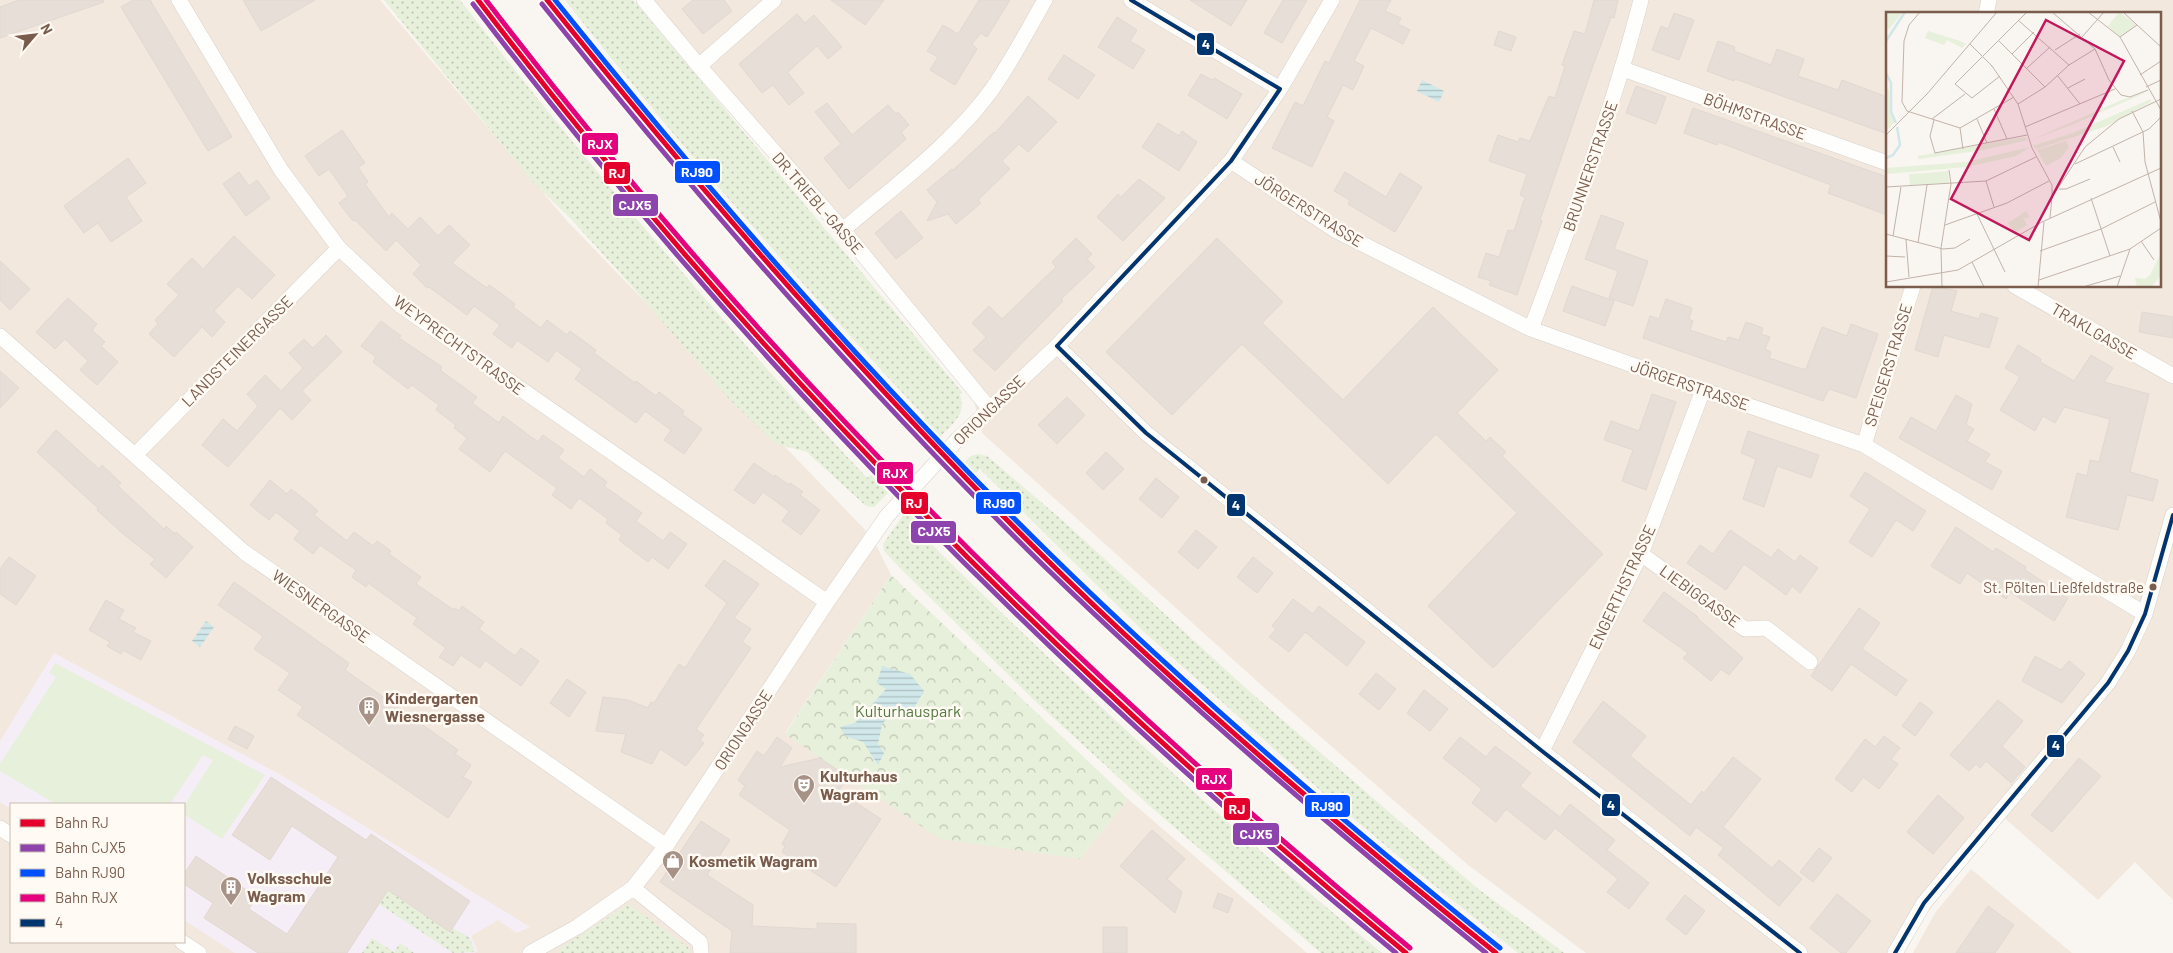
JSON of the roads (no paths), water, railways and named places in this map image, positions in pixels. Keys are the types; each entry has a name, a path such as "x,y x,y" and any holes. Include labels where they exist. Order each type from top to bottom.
{"street":[{"name":"WEYPRECHTSTRASSE","path":"179,0 260,139 281,170 340,248 400,305 827,602"},
{"name":"DR.TRIEBL-GASSE","path":"644,0 842,230 989,408"},
{"path":"699,66 774,0"},
{"path":"842,230 959,128 989,93 1011,61 1045,0"},
{"path":"1131,0 1280,89"},
{"name":"ORIONGASSE","path":"530,953 577,927 633,888 666,846 827,602 887,516 958,438 1056,346 1232,161 1280,89 1332,0"},
{"name":"BRUNNERSTRASSE","path":"1531,329 1580,202 1623,69 1641,0"},
{"name":"BÖHMSTRASSE","path":"1623,69 1886,163"},
{"name":"JÖRGERSTRASSE","path":"1232,161 1335,230 1531,329 1864,445 2145,614"},
{"name":"LANDSTEINERGASSE","path":"135,455 340,248"},
{"name":"SPEISERSTRASSE","path":"1864,445 1912,288"},
{"name":"TRAKLGASSE","path":"2019,288 2173,376"},
{"name":"WIESNERGASSE","path":"0,336 244,552 666,846"},
{"path":"1056,346 1146,433 1542,751 1800,953"},
{"name":"ENGERTHSTRASSE","path":"1542,751 1641,554 1703,390"},
{"path":"1895,953 1924,903 2108,683 2128,651 2145,614 2173,515"},
{"name":"LIEBIGGASSE","path":"1641,554 1745,629 1766,628 1810,662"},
{"path":"633,888 700,942 701,953"},
{"path":"184,943 199,953"}],"water":[{"path":"1422,80 1444,91 1439,102 1417,91"},
{"path":"206,621 214,627 200,647 192,641"},
{"path":"882,666 910,674 924,691 911,713 895,711 882,724 878,744 884,753 878,765 863,742 845,736 840,727 855,723 886,689 877,683"}],"rail line":[{"name":"RJ","path":"478,0 581,131 689,259 800,383 914,504 1032,621 1154,735 1278,846 1406,953"},
{"name":"RJX","path":"486,0 589,130 696,257 806,381 921,501 1038,617 1159,731 1283,841 1410,948"},
{"name":"RJ","path":"547,0 665,144 787,285 977,490 1152,660 1264,760 1379,858 1496,953"},
{"name":"RJ90","path":"555,0 673,144 794,284 919,421 983,487 1103,605 1213,707 1326,805 1500,948"},
{"name":"CJX5","path":"473,4 576,134 683,261 793,385 907,505 1025,622 1145,736 1269,846 1396,953"},
{"name":"CJX5","path":"542,4 721,220 845,360 974,496 1040,562 1203,714 1371,859 1486,953"}],"place":[{"name":"St. Pölten Ließfeldstraße","path":"2153,587"},
{"name":"Kindergarten Wiesnergasse","path":"369,726"},
{"name":"Kulturhaus Wagram","path":"804,804"},
{"name":"Kosmetik Wagram","path":"673,880"},
{"name":"Volksschule Wagram","path":"231,906"}],"park label":[{"name":"Kulturhauspark","path":"908,711"}]}
